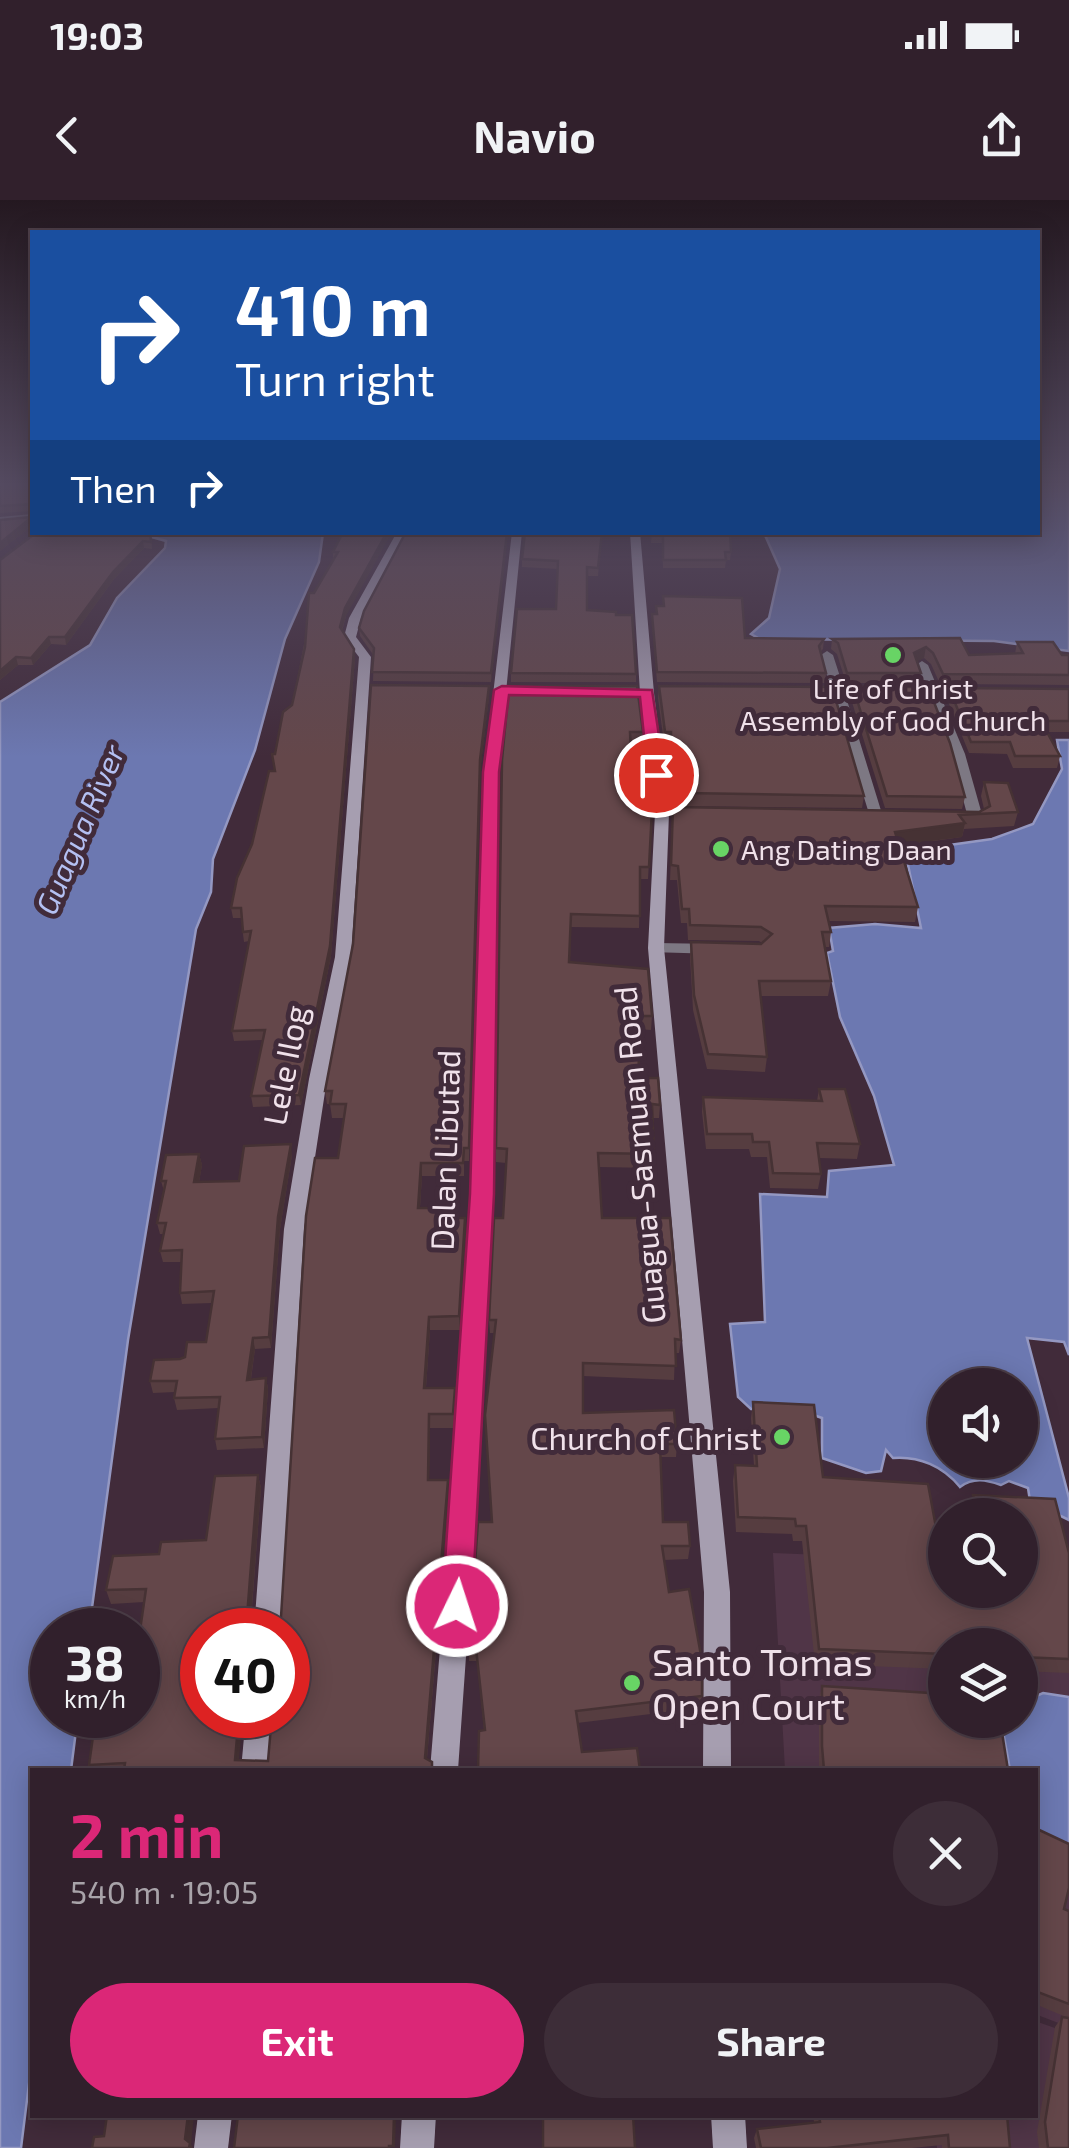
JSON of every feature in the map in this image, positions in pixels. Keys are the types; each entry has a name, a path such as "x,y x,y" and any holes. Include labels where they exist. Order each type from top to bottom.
{"street":[{"name":"Lele Ilog","path":"269,1608 294,1229 318,1080 344,957 372,689 365,657 350,637 355,618 379,575"},
{"name":"Dalan Libutad","path":"444,1768 482,1194 490,789 513,575"},
{"name":"Guagua-Sasmuan Road","path":"637,575 647,693 671,814 656,948 717,1592 717,1768"},
{"path":"826,655 883,817 856,816"},
{"path":"922,665 958,754 976,818 936,818"},
{"path":"800,692 992,693"},
{"path":"656,948 742,950"},
{"path":"255,1768 258,1738"},
{"path":"211,2148 215,2118"},
{"path":"417,2148 419,2118"},
{"path":"728,2118 730,2148"}],"shaded area":[{"path":"773,1553 928,1559 928,1608 1038,1608 1038,1581 1069,1565 1069,2027 1038,2015 1038,1768 785,1768"},
{"path":"1038,2022 1069,2033 1069,2148 937,2148 934,2118 1038,2118"}],"water":[{"name":"Guagua River","path":"139,575 313,575 285,639 255,750 213,859 211,892 196,929 128,1340 92,1608 30,1608 30,1738 75,1738 71,1768 30,1768 30,2076 21,2148 0,2148 0,702 90,645 117,598"},
{"path":"779,575 1069,575 1069,651 994,641 760,639 751,634 769,618"},
{"path":"1057,740 1069,740 1069,1355 1064,1342 1027,1338 1035,1368 928,1368 928,1463 893,1458 886,1450 881,1471 866,1473 822,1458 822,1418 802,1411 751,1409 738,1397 730,1324 765,1322 760,1194 827,1197 829,1171 894,1165 874,1096 840,1017 827,953 833,951 829,928 875,924 921,928 906,855 921,849 992,839 1033,824 1062,769"},
{"path":"1038,1380 1069,1498 1069,1520 1038,1505 1038,1498 1030,1498 1028,1488 1009,1481 1001,1485 980,1480 960,1487 951,1478 1038,1478"},
{"path":"1038,1695 1069,1697 1069,1849 1038,1830 1038,1768 1010,1768 1004,1738 1038,1738"}],"building":[{"path":"0,575 111,575 65,637 49,637 31,658 16,657 0,671"},
{"path":"325,575 363,575 345,608 340,627 354,649 330,946 299,1095 251,1096 265,1030 232,1031 251,931 243,932 241,908 231,908 237,878 252,844 269,771 275,771 272,754 283,712 292,705 305,647 309,593 314,593"},
{"path":"383,575 502,575 491,673 372,672 374,648 359,628"},
{"path":"557,575 587,575 587,610 632,615 636,674 511,673 517,609 556,609"},
{"path":"663,596 742,598 745,638 824,639 819,646 826,673 657,672 652,614 657,614 656,606 664,606"},
{"path":"960,638 969,655 1023,653 1017,642 1053,642 1062,655 1069,655 1069,675 943,674 926,647 914,653 921,673 847,673 838,643 832,639"},
{"path":"371,685 489,686 480,760 469,1148 464,1148 463,1163 421,1163 418,1208 456,1208 456,1218 465,1218 459,1316 429,1317 424,1388 455,1388 453,1414 429,1414 428,1480 448,1480 425,1758 432,1762 432,1768 89,1765 93,1738 160,1738 160,1608 143,1608 146,1589 106,1590 113,1556 159,1554 161,1542 206,1540 215,1476 258,1475 248,1608 180,1608 180,1738 237,1738 235,1760 268,1761 270,1738 310,1738 310,1608 282,1608 306,1216 315,1158 338,1158 346,1104 330,1104 332,1091 325,1091 353,944"},
{"path":"509,686 637,686 643,732 630,732 632,770 637,770 638,798 644,798 643,808 652,809 649,867 640,867 640,916 571,914 569,962 648,969 652,1016 638,1016 639,1078 658,1078 660,1105 652,1104 654,1154 598,1153 602,1218 670,1218 681,1340 675,1339 676,1366 583,1363 583,1413 674,1410 677,1444 660,1444 663,1522 688,1522 690,1546 662,1546 669,1592 689,1589 702,1661 702,1696 576,1711 582,1752 637,1748 640,1768 478,1768 479,1731 485,1730 476,1648 469,1648 478,1522 492,1522 485,1415 496,1320 489,1320 494,1218 503,1218 507,1149 496,1148 502,760"},
{"path":"659,686 832,687 864,796 685,793 682,743 671,743 671,732 665,732"},
{"path":"853,687 928,687 965,797 887,796"},
{"path":"949,688 1069,689 1069,721 1041,721 1060,756 1015,756 1010,742 971,742"},
{"path":"984,782 1008,783 1018,812 959,815 965,823 895,832 918,907 825,906 831,932 822,932 831,981 759,981 767,1057 708,1054 694,995 691,942 761,944 772,934 761,927 690,925 689,909 682,909 678,866 671,865 673,807 979,812 990,806"},
{"path":"819,1089 845,1089 860,1144 817,1143 821,1174 773,1173 769,1142 753,1142 752,1134 707,1134 703,1097 822,1101"},
{"path":"291,1144 278,1217 269,1337 253,1338 247,1380 266,1378 262,1437 215,1439 220,1397 174,1398 177,1381 150,1381 154,1360 180,1359 185,1357 187,1342 206,1342 214,1291 180,1293 182,1250 160,1251 166,1223 157,1223 166,1181 161,1181 166,1155 199,1154 194,1182 239,1181 244,1146"},
{"path":"753,1402 814,1405 823,1477 928,1484 928,1608 1038,1608 1038,1498 1055,1499 1069,1553 1069,1659 1038,1658 1038,1628 928,1628 928,1653 819,1649 806,1526 796,1526 795,1519 738,1517 735,1465 757,1466"},
{"path":"973,1495 1034,1498 974,1498"},
{"path":"822,1686 928,1693 928,1738 1003,1738 1008,1768 824,1768"},
{"path":"1038,1829 1069,1844 1069,1888 1064,1909 1069,1911 1069,2004 1038,1992"},
{"path":"1062,2017 1069,2018 1069,2148 1048,2148 1045,2122"},
{"path":"107,2118 188,2118 185,2139 190,2143 189,2148 92,2148 94,2137 104,2136"},
{"path":"238,2118 394,2118 393,2146 389,2148 234,2148"},
{"path":"543,2118 633,2118 635,2148 543,2148"},
{"path":"819,2118 1007,2118 1010,2148 949,2148 948,2135 827,2148 761,2148 757,2129 820,2122"}],"place":[{"name":"Life of Christ Assembly of God Church","path":"893,655"},
{"name":"Ang Dating Daan","path":"721,849"},
{"name":"Church of Christ","path":"782,1437"},
{"name":"Santo Tomas Open Court","path":"632,1683"}],"route":[{"path":"457,1606 482,1194 491,772 502,690 646,693 656,775"}]}
